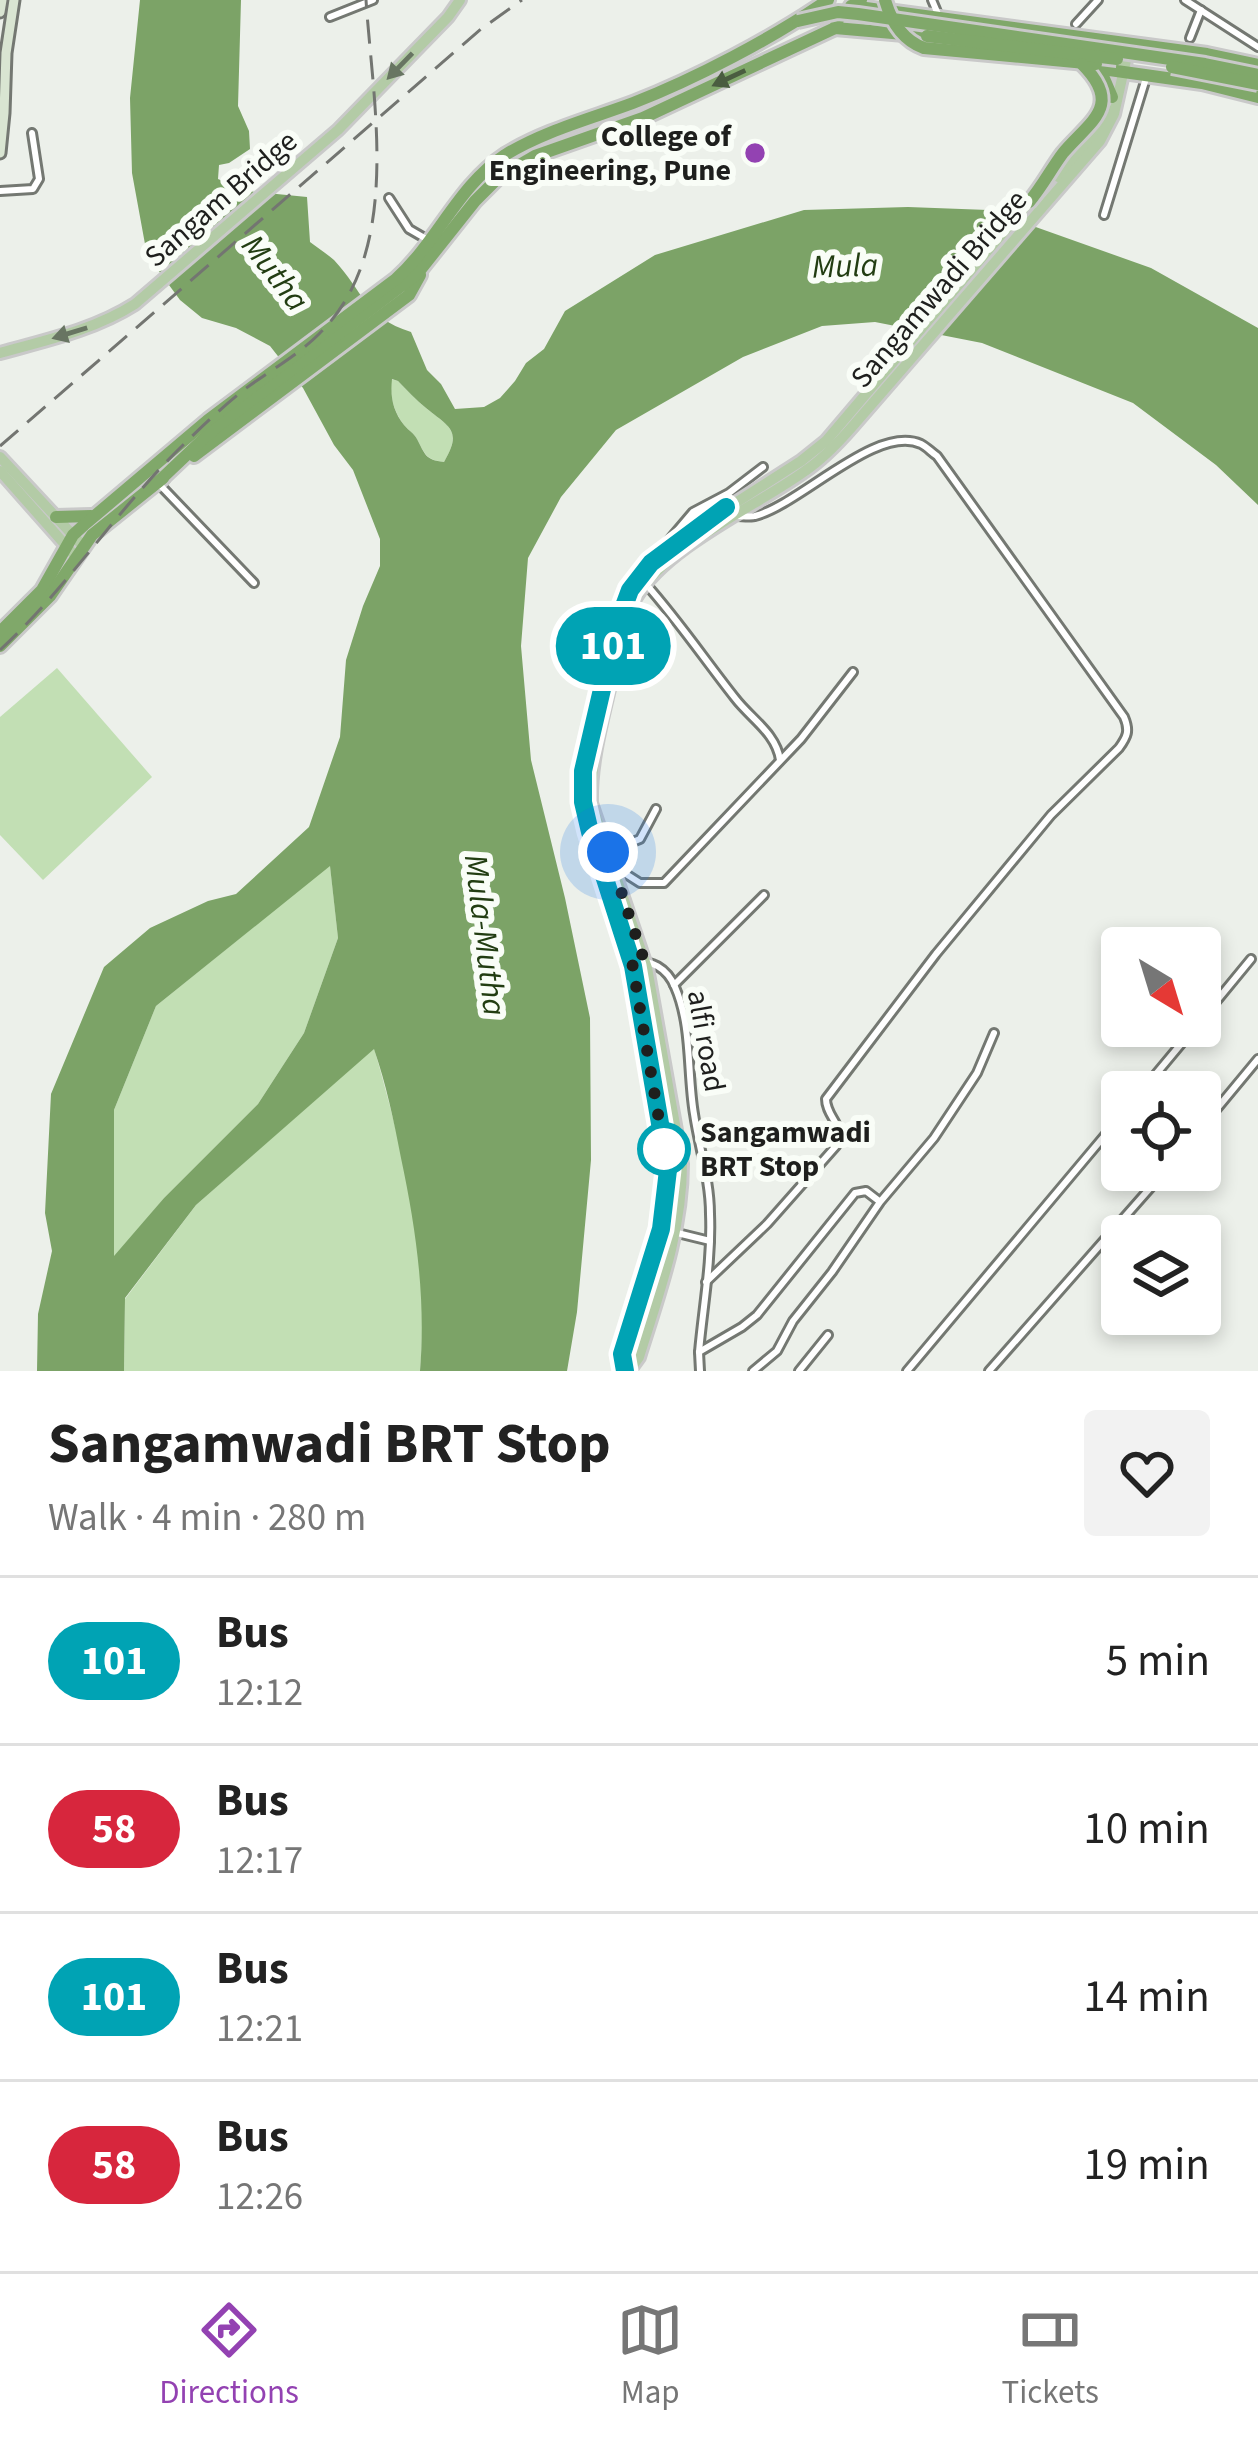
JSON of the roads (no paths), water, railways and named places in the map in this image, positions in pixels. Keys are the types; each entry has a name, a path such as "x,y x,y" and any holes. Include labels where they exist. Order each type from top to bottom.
{"highway":[{"path":"0,632 41,590 95,515 402,287 472,182 490,166 552,132 638,101 798,21 828,0"},
{"path":"835,28 839,17 868,3 940,20 1061,35 1125,56 1258,79"},
{"path":"868,3 924,48 1088,66 1125,56"},
{"path":"851,29 868,3"},
{"path":"798,21 838,11 1205,64 1258,79"},
{"path":"0,646 50,596 75,546 158,482 215,428 402,287 499,177 560,146 643,118 835,28 1258,65"},
{"path":"921,35 925,44 1088,66 1103,76 1112,97"},
{"path":"1125,56 1148,75 1202,82 1258,97"},
{"path":"1029,202 1100,112 1102,94 1088,66"},
{"path":"158,482 193,441"},
{"path":"56,517 95,515"}],"main road":[{"path":"0,12 2,0"},
{"path":"0,153 5,24 14,0"},
{"name":"Sangam Bridge","path":"0,353 80,331 135,304 338,130 460,0"},
{"name":"Sangamwadi Bridge","path":"642,580 729,512 806,471 833,448 1029,202 1056,180 1110,114 1125,56"},
{"name":"Sangamwadi Bridge","path":"847,425 1100,140 1125,56"},
{"path":"0,457 56,517 75,546"},
{"path":"0,471 75,546"},
{"path":"627,1371 639,1357 676,1234 682,1192 682,1164 638,961 591,803 591,779 624,628 642,580"},
{"path":"627,1371 622,1354 661,1229 668,1170 638,961 590,832 582,787 617,625 630,590 642,580"}],"street":[{"path":"330,16 373,0"},
{"path":"932,0 940,20"},
{"path":"1076,24 1098,0"},
{"path":"1185,0 1258,47"},
{"path":"1190,38 1201,10"},
{"path":"1105,215 1148,75"},
{"path":"0,191 37,185 32,133"},
{"path":"389,198 409,229 431,242"},
{"path":"706,1282 767,1224 836,1146 841,1137 826,1099 936,954 1051,815 1119,748 1129,728 937,456 918,442 894,442 868,450 751,518 729,512"},
{"path":"655,566 684,520 763,467"},
{"path":"158,482 254,583"},
{"path":"642,580 775,741 780,760"},
{"path":"656,809 640,839 610,858 640,883 664,883 801,739 853,672"},
{"path":"674,985 764,895"},
{"path":"1221,996 1251,959"},
{"name":"alfi road","path":"638,961 662,968 674,985 685,1025 694,1120 706,1164 710,1241 700,1371"},
{"path":"753,1371 777,1351 782,1336 880,1202 962,1100 994,1033"},
{"path":"1159,1071 1179,1047"},
{"path":"1221,1104 1258,1059"},
{"path":"907,1371 1101,1140"},
{"path":"699,1352 757,1315 855,1193 866,1191 880,1202"},
{"path":"989,1371 1148,1191"},
{"path":"661,1229 710,1241"},
{"path":"799,1371 828,1335"}],"water":[{"path":"140,0 241,0 238,106 249,131 250,149 219,165 218,179 246,191 307,197 310,242 334,260 374,311 411,332 427,370 455,409 484,407 500,398 526,363 544,349 565,311 655,255 804,210 988,210 1151,268 1258,328 1258,505 1216,465 1133,403 982,343 875,322 822,326 743,357 616,430 561,497 528,558 521,646 531,760 590,1018 591,1160 567,1371 420,1371 421,1290 415,1237 393,1116 374,1049 196,1205 125,1298 124,1371 37,1371 38,1314 52,1251 45,1213 51,1094 104,967 150,928 208,901 236,894 309,827 340,737 346,660 380,566 380,539 353,470 303,388 270,346 236,328 202,318 180,300 147,255 132,173 130,98","holes":["392,379 451,430 452,443 444,462 426,455 400,420 393,404","330,866 338,938 304,1033 258,1104 114,1256 114,1110 156,1006"]}],"railway":[{"path":"0,650 177,451 236,396 319,334 345,300 363,262 377,176 366,0"},
{"path":"0,446 481,29 522,0"}],"place":[{"name":"College of Engineering, Pune","path":"755,153"},
{"name":"Sangamwadi BRT Stop","path":"664,1149"}],"water label":[{"name":"Mula","path":"845,266"},
{"name":"Mutha","path":"275,273"},
{"name":"Mula-Mutha","path":"485,935"}]}
